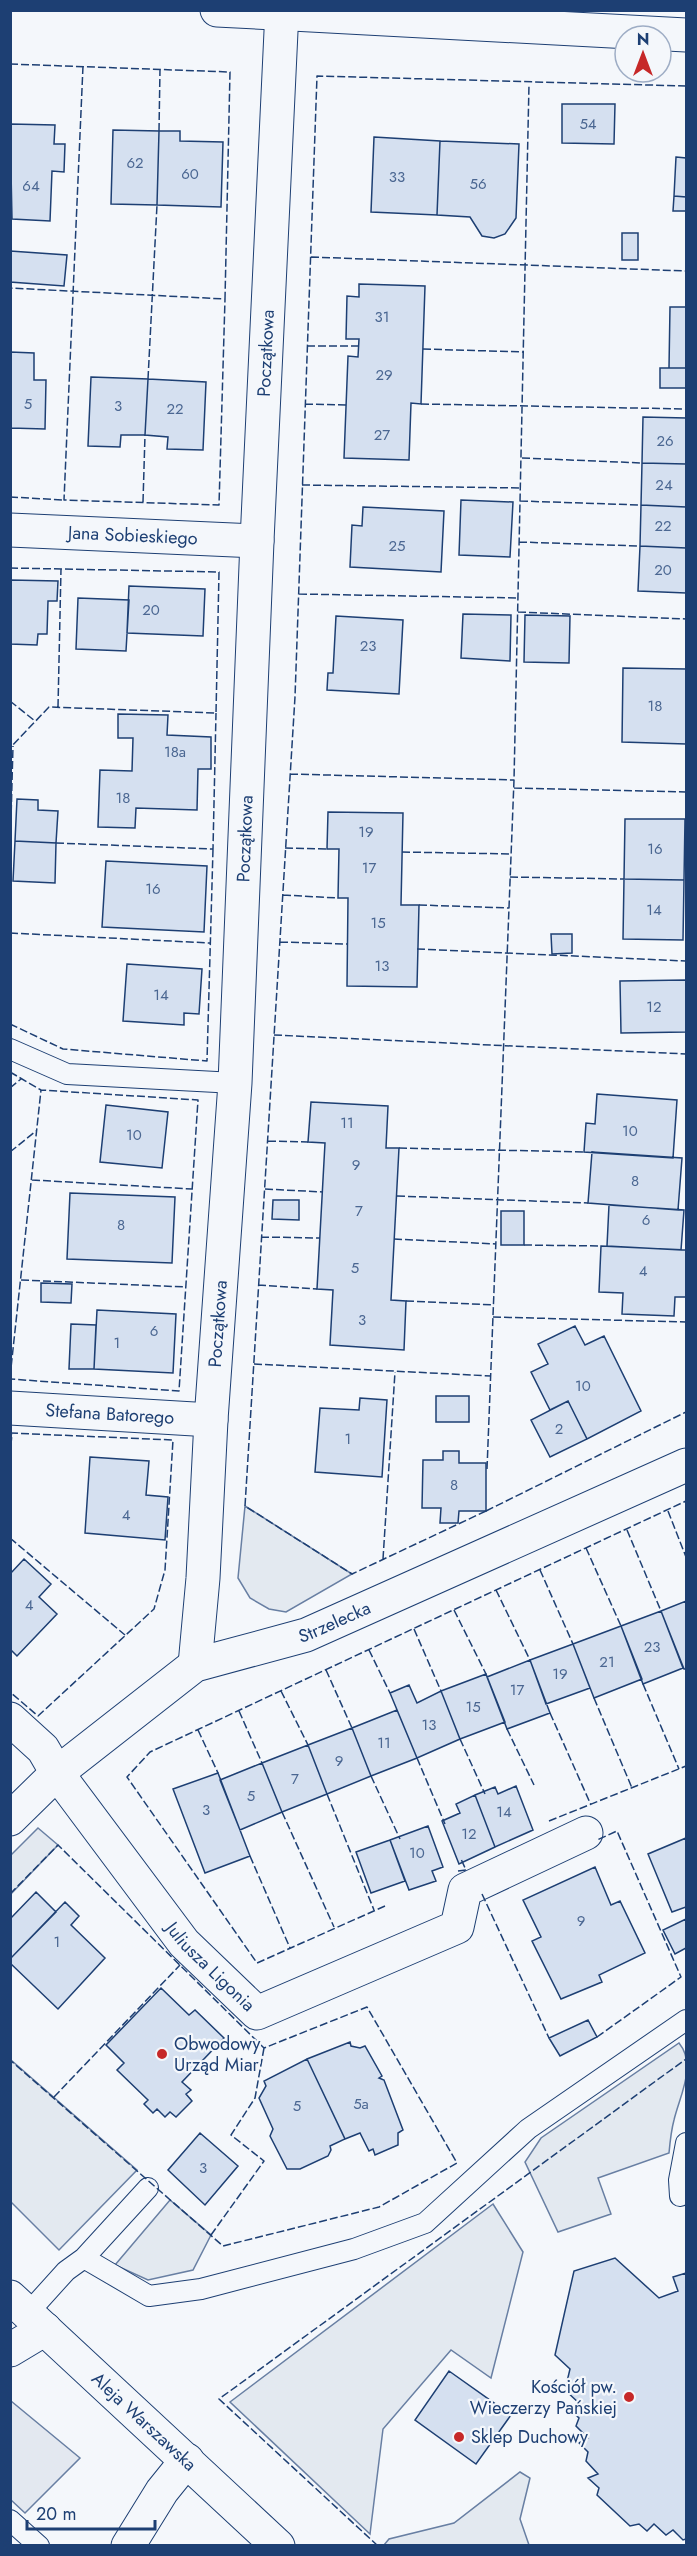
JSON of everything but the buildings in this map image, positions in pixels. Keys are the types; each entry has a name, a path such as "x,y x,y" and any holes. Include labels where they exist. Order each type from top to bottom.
{"street":[{"path":"218,10 687,35"},
{"name":"Początkowa","path":"195,1665 203,1578 211,1419 235,1083 281,13"},
{"name":"Jana Sobieskiego","path":"10,530 257,541"},
{"name":"Stefana Batorego","path":"10,1408 211,1419"},
{"name":"Strzelecka","path":"10,1819 57,1773 195,1665 306,1635 487,1557 687,1465"},
{"path":"10,1719 43,1749 57,1773"},
{"name":"Juliusza Ligonia","path":"57,1773 183,1943 257,2013 457,1927 465,1890 586,1833"},
{"path":"10,2350 28,2313"},
{"name":"Aleja Warszawska","path":"28,2313 278,2546"},
{"path":"128,2546 162,2490 187,2460"}],"lane":[{"path":"10,1049 68,1074 235,1083"},
{"path":"84,2258 148,2296 223,2284 354,2249 425,2223 528,2129 687,2020"},
{"path":"680,2196 679,2180 684,2167 687,2144"},
{"path":"28,2313 66,2271 84,2258 148,2188"},
{"path":"10,2520 39,2546"}],"shaded area":[{"path":"245,1506 352,1574 286,1612 269,1609 250,1598 238,1578"},
{"path":"38,1828 58,1845 11,1894 11,1855"},
{"path":"679,2043 687,2061 687,2070 673,2124 669,2153 598,2178 611,2214 558,2232 525,2162 541,2138"},
{"path":"11,2060 137,2170 59,2250 11,2202"},
{"path":"170,2200 211,2235 193,2270 148,2280 115,2265"},
{"path":"493,2204 523,2252 491,2378 451,2350 383,2429 370,2534 230,2402"},
{"path":"11,2401 80,2458 25,2513 11,2500"},
{"path":"520,2472 530,2478 520,2519 529,2545 384,2545 389,2539 454,2523"}],"fence":[{"path":"10,64 230,72 225,299 10,288"},
{"path":"83,66 64,500 219,505 225,299"},
{"path":"159,131 160,69"},
{"path":"486,1511 352,1574 245,1506 295,697 317,76 686,86"},
{"path":"487,1469 514,780 529,84"},
{"path":"148,379 157,205"},
{"path":"311,257 686,271"},
{"path":"307,346 358,346"},
{"path":"423,349 524,352"},
{"path":"305,404 346,405"},
{"path":"421,404 686,409"},
{"path":"143,502 145,435"},
{"path":"522,458 642,463"},
{"path":"302,485 521,488"},
{"path":"10,497 64,500"},
{"path":"520,501 641,505"},
{"path":"519,542 640,546"},
{"path":"10,568 219,572 216,713 49,707 10,748"},
{"path":"58,707 61,569"},
{"path":"299,594 518,598"},
{"path":"518,612 686,619"},
{"path":"10,701 35,721"},
{"path":"56,843 213,849 216,713"},
{"path":"10,857 13,746"},
{"path":"290,774 514,780"},
{"path":"514,788 686,792"},
{"path":"285,848 327,849"},
{"path":"10,1024 63,1049 207,1061 213,849"},
{"path":"402,852 511,854"},
{"path":"510,877 624,879"},
{"path":"283,895 338,898"},
{"path":"419,905 509,908"},
{"path":"10,933 210,943"},
{"path":"280,942 347,944"},
{"path":"417,949 686,961"},
{"path":"274,1035 686,1054"},
{"path":"10,1072 41,1090 198,1100 179,1391 10,1379"},
{"path":"10,1088 21,1079"},
{"path":"10,1377 41,1090"},
{"path":"10,1152 36,1131"},
{"path":"268,1141 308,1142"},
{"path":"399,1148 584,1152"},
{"path":"32,1180 192,1189"},
{"path":"265,1189 323,1192"},
{"path":"397,1196 588,1203"},
{"path":"261,1237 320,1238"},
{"path":"394,1239 496,1244"},
{"path":"524,1245 601,1246"},
{"path":"21,1280 186,1287"},
{"path":"258,1285 317,1289"},
{"path":"406,1301 494,1305"},
{"path":"493,1317 686,1322"},
{"path":"254,1364 491,1376"},
{"path":"383,1559 395,1372"},
{"path":"486,1511 686,1412"},
{"path":"10,1433 173,1440 165,1570 154,1609 38,1716 10,1692"},
{"path":"10,1456 12,1433"},
{"path":"385,1906 257,1963 127,1777 150,1752 686,1501"},
{"path":"668,1511 686,1557"},
{"path":"627,1530 661,1611"},
{"path":"10,1538 125,1635"},
{"path":"586,1548 621,1626"},
{"path":"540,1570 573,1644"},
{"path":"496,1590 530,1660"},
{"path":"454,1610 486,1674"},
{"path":"414,1629 441,1691"},
{"path":"369,1650 390,1693"},
{"path":"326,1670 352,1728"},
{"path":"643,1684 679,1769"},
{"path":"281,1691 308,1745"},
{"path":"594,1698 632,1788"},
{"path":"239,1711 262,1763"},
{"path":"550,1713 591,1805"},
{"path":"507,1729 534,1785"},
{"path":"198,1730 218,1773"},
{"path":"460,1739 485,1794"},
{"path":"417,1758 445,1824"},
{"path":"549,1821 686,1766"},
{"path":"371,1776 400,1839"},
{"path":"327,1794 374,1910"},
{"path":"282,1812 334,1927"},
{"path":"597,1840 617,1831 681,1977 597,2037"},
{"path":"10,1894 58,1845 264,2048 367,2007 457,2163 379,2207 223,2246 10,2060"},
{"path":"250,1856 290,1948"},
{"path":"458,1871 466,1870 461,1859"},
{"path":"482,1894 549,2038"},
{"path":"54,2097 180,1965"},
{"path":"211,2235 264,2161 231,2135 255,2098 264,2048"},
{"path":"378,2546 219,2399 686,2059"}],"place":[{"name":"Obwodowy Urząd Miar","path":"162,2054"},
{"name":"Kościół pw. Wieczerzy Pańskiej","path":"629,2397"},
{"name":"Sklep Duchowy","path":"459,2437"}]}
